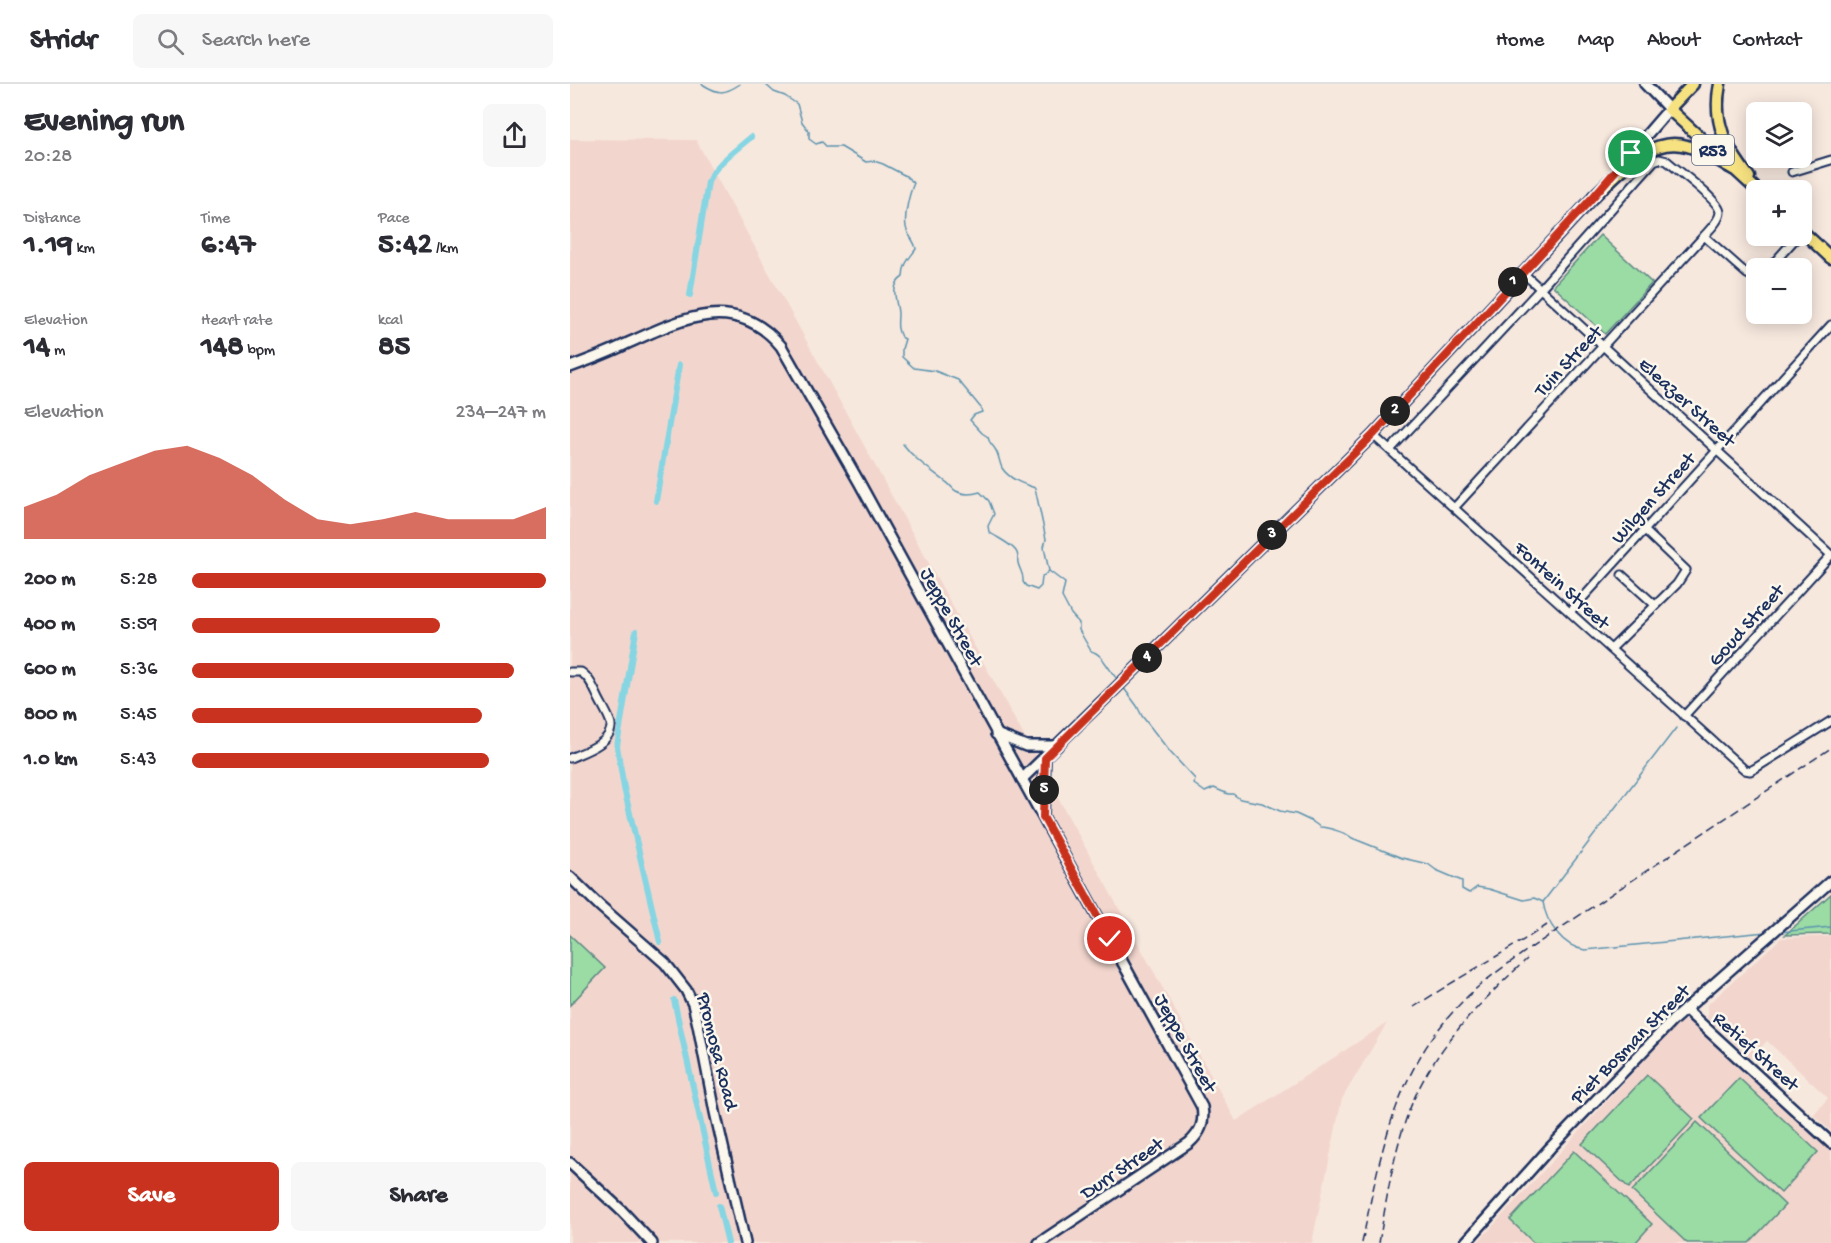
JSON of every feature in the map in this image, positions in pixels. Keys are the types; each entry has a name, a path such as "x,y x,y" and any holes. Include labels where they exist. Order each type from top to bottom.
{"main road":[{"path":"1669,110 1693,84"},
{"path":"1720,84 1718,116 1724,140 1751,180"},
{"name":"R53","path":"1669,110 1747,180"},
{"path":"1593,197 1635,158 1647,151 1669,144 1688,146 1733,169"},
{"path":"1812,240 1831,258"}],"street":[{"path":"1022,779 1373,435 1593,197 1669,110 1645,84"},
{"name":"Tuin Street","path":"1455,507 1704,236 1719,215 1719,207 1667,161 1659,159 1654,161 1540,288"},
{"path":"1792,172 1831,160"},
{"path":"1704,236 1746,273"},
{"path":"1778,258 1789,246"},
{"name":"Eleazer Street","path":"1522,272 1831,555"},
{"path":"1390,450 1540,288"},
{"name":"Jeppe Street","path":"570,367 661,328 706,314 736,316 753,322 773,335 855,474 1202,1107"},
{"name":"Wilgen Street","path":"1570,612 1831,325"},
{"name":"Fontein Street","path":"1373,435 1745,770 1754,770 1831,721"},
{"path":"1611,649 1677,584 1686,570 1644,530"},
{"name":"Goud Street","path":"1684,716 1831,555"},
{"path":"1622,575 1655,605"},
{"path":"570,672 580,672 588,678 611,724 610,733 605,739 570,758"},
{"path":"996,734 1026,746 1057,746"},
{"path":"1043,817 1045,758"},
{"name":"Promosa Road","path":"570,878 665,963 686,990 693,1004 745,1243"},
{"name":"Piet Bosman Street","path":"1465,1243 1550,1148 1672,1020 1831,881"},
{"name":"Retief Street","path":"1685,1009 1831,1143"},
{"name":"Durr Street","path":"1040,1243 1189,1143 1201,1129 1202,1107"},
{"path":"570,1163 622,1211 652,1243"}],"shaded area":[{"path":"570,139 696,140 1236,1121 1387,1023 1342,1099 1312,1243 570,1243"},
{"path":"1831,936 1831,1131 1813,1115 1828,1098 1767,1041 1751,1058 1707,1018 1707,1005 1781,938"},
{"path":"1681,1020 1688,1021 1831,1151 1831,1243 1477,1243"}],"green space":[{"path":"1600,235 1652,283 1605,334 1553,286"},
{"path":"1831,894 1831,934 1785,935"},
{"path":"570,935 605,968 570,1005"},
{"path":"1647,1075 1694,1119 1629,1188 1582,1144"},
{"path":"1739,1078 1818,1152 1781,1193 1701,1118"},
{"path":"1697,1122 1785,1205 1749,1243 1687,1243 1632,1191"},
{"path":"1574,1151 1652,1224 1635,1243 1534,1243 1510,1220"}],"waterway":[{"path":"702,84 721,92 740,84"},
{"path":"765,84 774,92 797,104 802,122 809,131 809,139 816,144 822,142 827,147 841,147 866,162 874,161 883,164 914,183 907,205 906,222 907,230 916,249 907,262 903,277 895,289 898,328 901,337 905,339 902,357 914,368 935,371 958,380 981,408 982,412 974,415 970,420 988,437 1002,468 1012,478 1035,488 1046,539 1044,547 1049,571"},
{"path":"690,295 708,182 721,163 751,137"},
{"path":"656,501 679,365"},
{"path":"903,444 918,460 955,490 965,494 980,492 989,501 994,514 988,526 989,532 1015,550 1026,586 1037,590 1041,586 1042,577 1049,571 1065,583 1062,597 1079,623 1079,630 1091,651 1103,659 1119,681"},
{"path":"636,631 617,746 624,788 660,942"},
{"path":"1123,687 1170,752 1195,779 1194,784 1205,792 1214,788 1233,794 1240,799 1262,803 1280,811 1296,814 1320,827 1342,832 1402,858 1428,864 1462,881 1462,889 1469,893 1477,887 1524,900 1534,898 1543,902"},
{"path":"1676,728 1543,902 1548,918 1563,939 1585,950 1766,932"},
{"path":"1780,932 1831,927"},
{"path":"674,1000 716,1192"},
{"path":"719,1206 728,1243"}],"railway":[{"path":"1362,1243 1376,1175 1394,1112 1422,1054 1441,1026 1465,999 1526,951 1831,748"},
{"path":"1414,1007 1547,925"},
{"path":"1379,1243 1396,1152 1414,1098 1426,1075 1455,1033 1527,959"}],"route":[{"path":"1110,939 1043,817 1045,758 1373,435 1631,153"}]}
